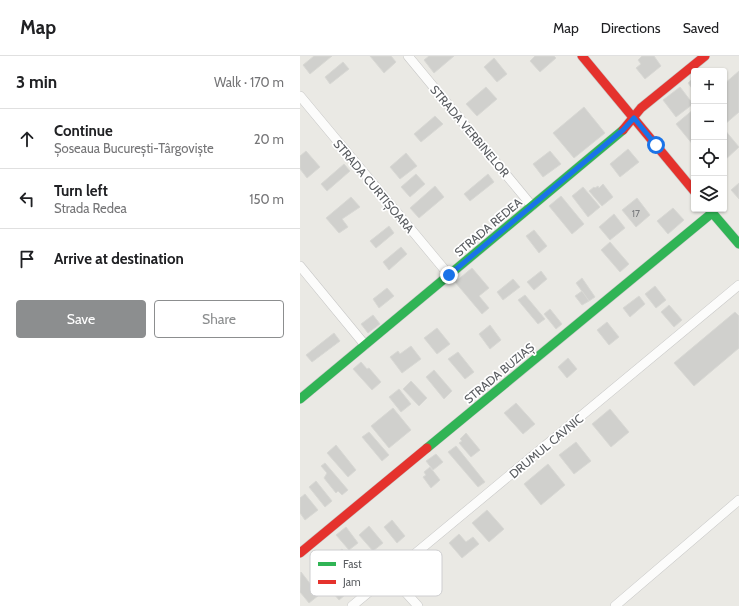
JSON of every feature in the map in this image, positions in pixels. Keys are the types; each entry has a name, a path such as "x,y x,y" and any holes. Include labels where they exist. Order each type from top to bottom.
{"street":[{"name":"STRADA VERBINELOR","path":"408,56 532,206"},
{"path":"582,56 691,187"},
{"name":"STRADA REDEA","path":"300,399 623,130 634,118 640,108 705,56"},
{"name":"STRADA CURTIȘOARA","path":"300,96 449,275"},
{"name":"STRADA BUZIAȘ","path":"300,553 710,212"},
{"path":"712,212 739,244"},
{"path":"300,266 365,345"},
{"name":"DRUMUL CAVNIC","path":"420,550 739,284"},
{"path":"615,606 739,500"},
{"name":"DRUMUL CAVNIC","path":"352,606 364,596"},
{"path":"409,596 418,606"}],"building":[{"path":"314,56 332,56 310,74 303,65"},
{"path":"370,56 391,56 396,62 384,73"},
{"path":"429,56 454,56 434,73 424,60"},
{"path":"535,56 554,56 556,58 540,72 530,61"},
{"path":"642,56 654,56 661,66 645,79 636,68 641,64 638,60"},
{"path":"494,58 507,74 497,82 484,67"},
{"path":"343,62 349,69 330,84 325,77"},
{"path":"739,71 739,112 727,122 727,104 727,81"},
{"path":"691,80 691,87 688,83"},
{"path":"486,87 497,99 477,116 466,104"},
{"path":"680,87 691,101 691,106 676,117 663,100"},
{"path":"584,107 605,133 574,158 553,133"},
{"path":"691,112 691,142 676,124"},
{"path":"435,116 443,124 421,142 414,134"},
{"path":"727,133 739,147 727,158"},
{"path":"628,149 639,162 620,177 610,164"},
{"path":"306,151 320,167 307,178 300,169 300,156"},
{"path":"550,151 561,164 543,177 533,164"},
{"path":"406,153 417,166 400,179 390,167"},
{"path":"344,164 350,171 327,191 321,184"},
{"path":"416,174 425,184 410,197 401,187"},
{"path":"488,174 494,182 470,201 464,194"},
{"path":"739,183 739,199 731,190"},
{"path":"603,184 613,197 602,206 589,191 594,187 595,188 598,186 599,188"},
{"path":"435,186 444,197 419,218 410,208"},
{"path":"583,187 600,207 588,217 572,196"},
{"path":"561,196 584,224 572,234 549,206"},
{"path":"351,197 360,207 342,219 348,227 339,233 326,218"},
{"path":"637,198 650,215 636,227 622,210"},
{"path":"673,208 684,220 668,234 657,221"},
{"path":"614,214 625,228 610,240 599,227"},
{"path":"389,226 394,233 376,248 370,241"},
{"path":"534,230 547,246 539,253 526,236"},
{"path":"610,242 629,264 620,272 601,250"},
{"path":"401,247 407,254 389,270 383,262"},
{"path":"472,268 489,288 479,296 489,308 482,314 455,282"},
{"path":"541,271 547,279 534,290 527,282"},
{"path":"582,278 595,297 589,301 576,283"},
{"path":"513,279 520,287 503,300 497,292"},
{"path":"655,286 666,300 656,308 645,294"},
{"path":"387,288 394,296 379,308 373,299"},
{"path":"582,291 589,301 582,305 575,296"},
{"path":"525,295 545,319 538,324 518,300"},
{"path":"639,296 645,304 630,317 623,308"},
{"path":"669,305 682,320 674,327 661,312"},
{"path":"550,309 562,324 556,329 544,314"},
{"path":"735,312 739,316 739,348 694,386 674,363"},
{"path":"373,315 380,324 368,333 361,324"},
{"path":"607,322 619,337 609,345 597,330"},
{"path":"490,325 501,340 490,349 479,334"},
{"path":"437,328 450,344 437,354 424,338"},
{"path":"334,333 340,341 312,362 306,355"},
{"path":"411,346 421,359 402,373 390,357 398,351 400,354"},
{"path":"458,352 474,372 465,379 448,359"},
{"path":"568,358 577,369 567,378 558,367"},
{"path":"361,362 367,369 369,368 381,382 372,390 353,369"},
{"path":"434,370 452,391 444,399 426,377"},
{"path":"411,381 427,398 419,406 403,389"},
{"path":"399,389 411,404 401,412 389,397"},
{"path":"516,403 535,424 523,434 504,413"},
{"path":"393,408 411,430 389,448 371,426"},
{"path":"610,409 629,432 611,447 592,424"},
{"path":"369,432 389,455 382,461 362,437"},
{"path":"466,433 480,450 471,457 459,443 462,441 460,439"},
{"path":"576,442 591,461 574,474 559,455"},
{"path":"336,445 356,470 348,477 327,453"},
{"path":"456,446 485,482 478,487 448,452"},
{"path":"436,454 443,462 433,470 426,461"},
{"path":"325,463 348,490 342,495 338,491 336,493 324,478 327,473 321,466"},
{"path":"548,464 565,485 541,505 524,484"},
{"path":"430,467 440,480 431,488 423,477 426,475 424,472"},
{"path":"316,481 332,501 325,507 309,487"},
{"path":"305,494 318,510 305,520 300,513 300,498"},
{"path":"487,510 504,529 489,542 472,523"},
{"path":"392,520 405,536 397,543 384,527"},
{"path":"369,526 383,543 372,550 359,535"},
{"path":"346,527 358,543 349,550 336,535"},
{"path":"459,534 466,542 473,537 479,544 462,558 449,543"},
{"path":"301,572 310,584 310,596 318,596 309,603 300,592"},
{"path":"336,596 344,596 339,600"}],"traffic: fast":[{"path":"300,399 623,130"},
{"path":"712,212 739,244"},
{"path":"427,448 712,213"}],"traffic: jam":[{"path":"582,56 691,187"},
{"path":"623,130 641,108 705,56"},
{"path":"300,553 427,448"}],"route":[{"path":"449,275 623,130 634,118 656,145"}]}
